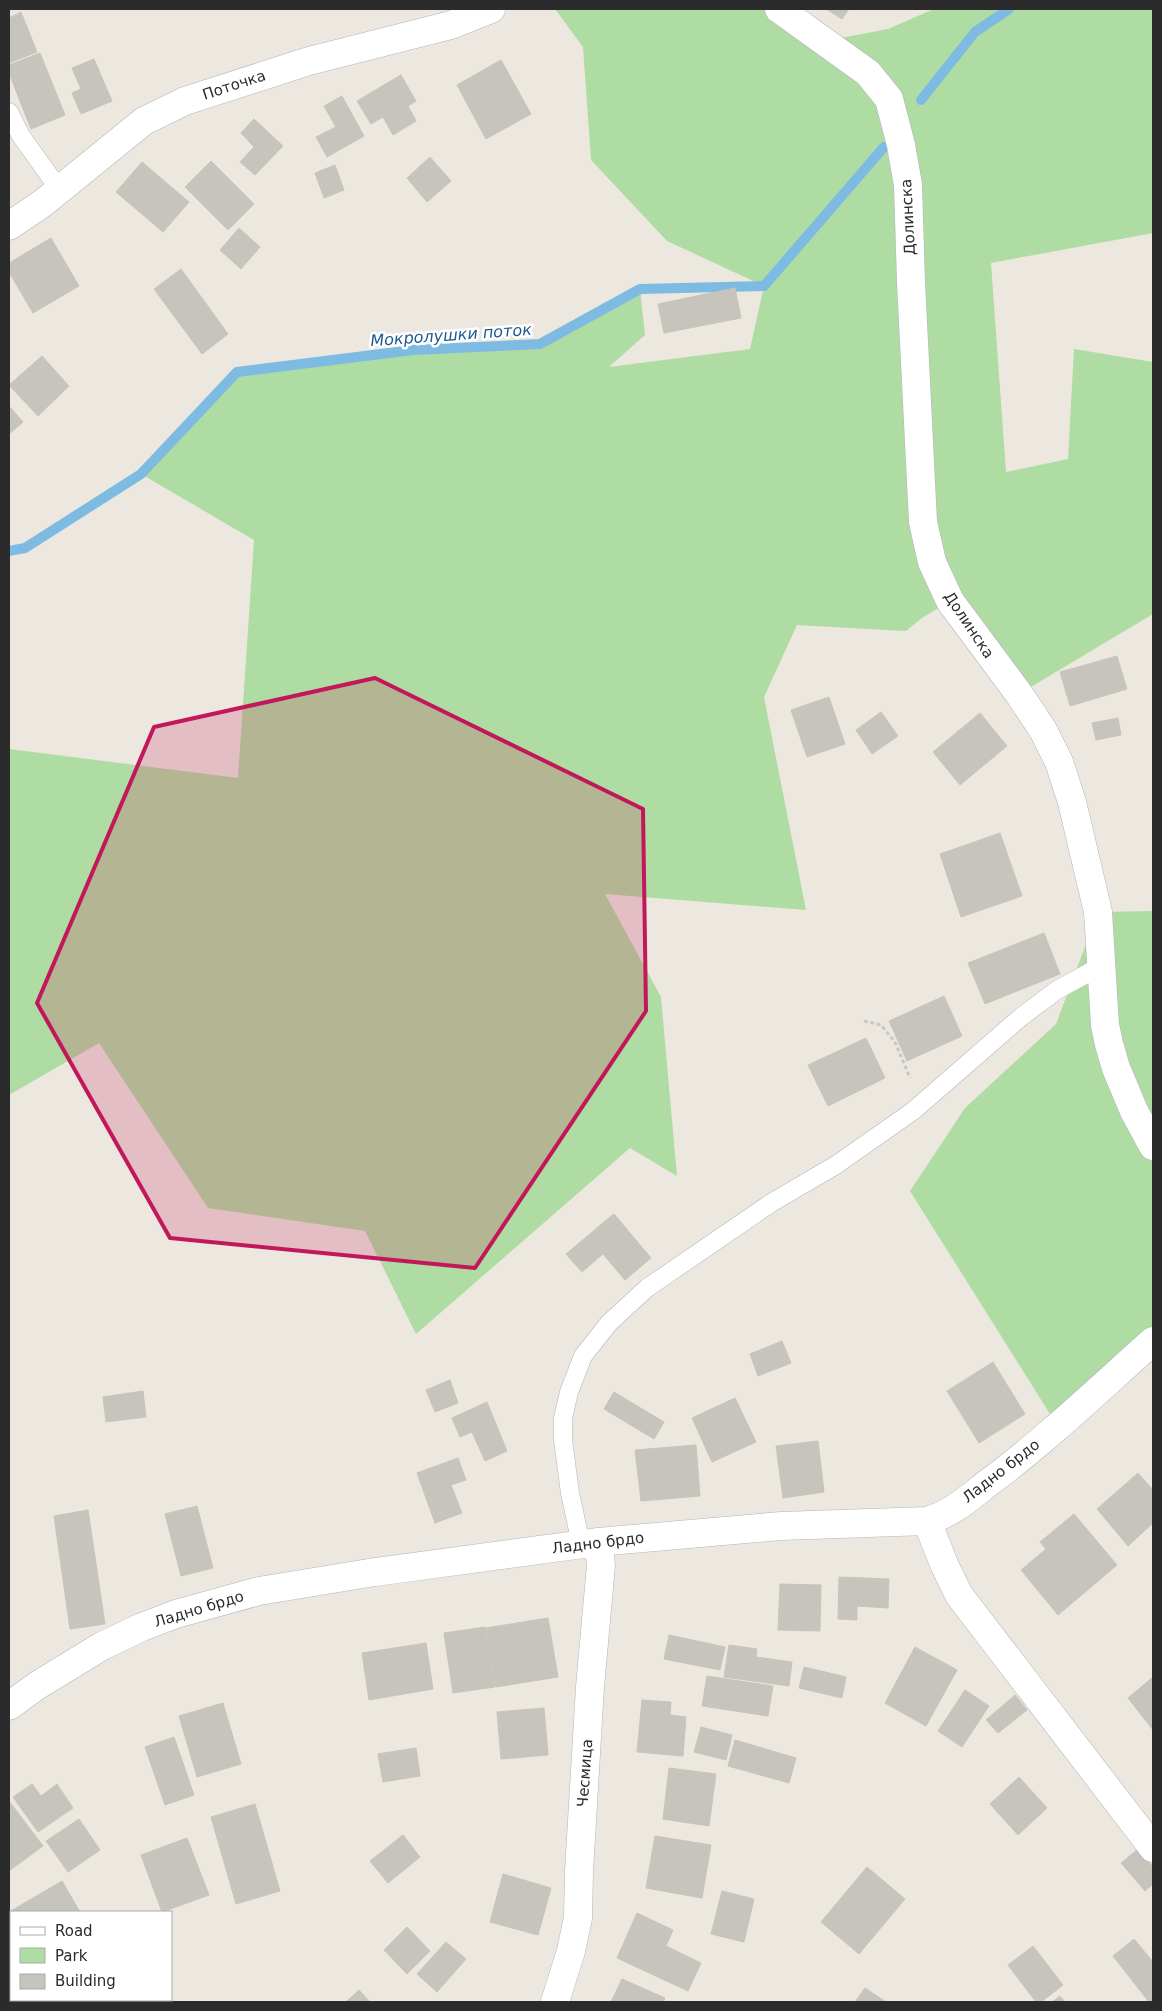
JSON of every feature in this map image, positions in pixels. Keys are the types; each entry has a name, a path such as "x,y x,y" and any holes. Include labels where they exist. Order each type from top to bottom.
{"street":[{"name":"Поточка","path":"9,226 43,203 144,121 185,101 309,61 451,25 492,9"},
{"name":"Долинска","path":"779,9 868,73 889,99 901,145 908,185 923,522 932,562 950,601 1019,694 1043,730 1060,762 1072,802 1098,912 1105,1025 1116,1068 1134,1111 1153,1146"},
{"name":"Ладно брдо","path":"9,1706 38,1685 102,1646 176,1614 259,1591 375,1572 590,1543 781,1526 927,1521 939,1518 1017,1462 1153,1341"},
{"path":"927,1521 944,1564 959,1594 1153,1848"},
{"name":"Чесмица","path":"555,2002 571,1951 578,1918 578,1872 590,1687 601,1565 590,1543"}],"lane":[{"path":"9,112 21,136 59,189"},
{"path":"590,1543 570,1493 563,1440 563,1418 569,1392 582,1356 609,1323 647,1288 771,1203 836,1164 913,1111 1021,1017 1057,990 1101,966"}],"path":[{"path":"864,1021 881,1025 895,1042 907,1069 914,1093 913,1111"}],"highlighted area":[{"path":"375,678 643,809 646,1011 475,1268 170,1238 37,1003 154,727"}],"green space":[{"path":"555,9 779,9 825,41 888,29 934,9 1153,9 1153,233 991,263 1006,472 1068,459 1074,349 1153,362 1153,614 1019,694 950,601 922,618 906,631 797,625 764,697 806,910 605,894 661,997 677,1176 630,1148 416,1334 365,1231 208,1208 99,1043 9,1095 9,749 238,778 254,540 141,474 237,372 445,346 540,344 640,289 645,335 609,367 750,349 764,286 667,241 591,160 583,47"},
{"path":"1153,911 1153,1332 1050,1414 910,1191 965,1108 1056,1024 1098,912"}],"building":[{"path":"826,9 849,9 842,19"},
{"path":"21,12 37,52 9,63 9,18"},
{"path":"40,53 65,115 31,129 9,73 9,65"},
{"path":"94,59 112,101 81,114 72,93 81,89 72,68"},
{"path":"501,60 531,114 486,139 457,85"},
{"path":"401,75 416,101 408,106 416,121 393,135 383,117 371,124 357,101"},
{"path":"342,96 364,136 327,157 316,137 336,127 324,106"},
{"path":"254,119 283,146 255,175 240,162 254,147 241,133"},
{"path":"430,157 451,181 427,202 407,178"},
{"path":"211,161 254,204 228,230 185,187"},
{"path":"142,162 189,202 163,232 116,192"},
{"path":"335,165 344,190 324,198 315,173"},
{"path":"239,228 260,247 241,269 220,250"},
{"path":"51,238 79,286 33,313 9,272 9,263"},
{"path":"181,269 228,334 202,354 154,289"},
{"path":"735,288 741,318 664,333 658,304"},
{"path":"42,356 69,386 38,416 9,385"},
{"path":"9,406 23,422 9,434"},
{"path":"1117,656 1127,689 1070,706 1060,672"},
{"path":"829,697 845,744 807,757 791,710"},
{"path":"881,712 898,736 872,754 856,730"},
{"path":"980,713 1007,746 960,785 933,752"},
{"path":"1118,718 1121,735 1096,740 1092,723"},
{"path":"1000,833 1022,896 961,917 940,854"},
{"path":"1044,933 1060,974 1022,989 1006,948"},
{"path":"1006,948 1022,989 985,1004 968,963"},
{"path":"944,996 962,1036 907,1061 889,1021"},
{"path":"866,1038 885,1078 828,1106 808,1065"},
{"path":"614,1214 651,1258 625,1280 603,1254 619,1240 604,1222"},
{"path":"604,1222 619,1240 582,1272 566,1254"},
{"path":"782,1341 791,1363 758,1376 750,1354"},
{"path":"993,1362 1025,1414 979,1443 947,1391"},
{"path":"450,1380 458,1403 435,1412 426,1390"},
{"path":"143,1391 146,1417 106,1422 103,1397"},
{"path":"614,1392 664,1422 654,1439 604,1409"},
{"path":"735,1398 756,1442 712,1462 692,1418"},
{"path":"487,1402 507,1451 485,1461 472,1432 460,1437 452,1418"},
{"path":"818,1441 824,1492 783,1498 776,1446"},
{"path":"696,1445 700,1496 641,1501 635,1450"},
{"path":"458,1458 466,1480 451,1485 462,1513 435,1523 417,1473"},
{"path":"1138,1473 1153,1490 1153,1523 1128,1546 1097,1509"},
{"path":"197,1506 213,1568 181,1576 165,1514"},
{"path":"88,1510 105,1624 70,1629 54,1516"},
{"path":"1074,1514 1117,1565 1058,1615 1021,1570 1046,1549 1040,1542"},
{"path":"839,1577 889,1579 888,1608 857,1606 857,1620 838,1619"},
{"path":"780,1584 821,1585 820,1631 778,1630"},
{"path":"548,1618 558,1677 496,1687 486,1628"},
{"path":"485,1627 495,1687 453,1693 444,1633"},
{"path":"669,1635 725,1647 720,1670 664,1659"},
{"path":"426,1643 433,1689 369,1700 362,1653"},
{"path":"729,1645 757,1649 756,1657 792,1662 789,1686 724,1677"},
{"path":"915,1647 957,1670 926,1726 885,1703"},
{"path":"804,1667 846,1677 842,1698 799,1688"},
{"path":"707,1676 773,1686 768,1716 702,1706"},
{"path":"1153,1677 1153,1730 1128,1698"},
{"path":"965,1690 989,1706 962,1747 938,1731"},
{"path":"1015,1695 1027,1710 998,1733 986,1720"},
{"path":"642,1700 671,1702 670,1715 686,1717 683,1756 637,1752"},
{"path":"223,1703 241,1764 197,1777 179,1716"},
{"path":"544,1708 548,1755 501,1759 497,1712"},
{"path":"701,1727 732,1735 726,1760 694,1752"},
{"path":"174,1737 194,1795 165,1805 145,1747"},
{"path":"735,1740 796,1758 789,1783 728,1766"},
{"path":"416,1748 420,1776 383,1782 378,1754"},
{"path":"669,1768 716,1774 709,1826 663,1819"},
{"path":"1019,1777 1047,1808 1018,1835 990,1804"},
{"path":"32,1784 41,1796 57,1784 73,1808 38,1832 13,1797"},
{"path":"9,1801 43,1846 9,1871"},
{"path":"255,1804 280,1891 236,1904 211,1817"},
{"path":"79,1819 100,1850 68,1872 46,1841"},
{"path":"403,1835 420,1857 388,1883 370,1861"},
{"path":"655,1836 711,1845 702,1898 646,1888"},
{"path":"187,1838 209,1895 162,1911 141,1855"},
{"path":"1138,1849 1153,1867 1153,1884 1145,1891 1121,1863"},
{"path":"867,1867 905,1899 859,1954 821,1922"},
{"path":"503,1874 551,1888 538,1935 490,1922"},
{"path":"62,1881 79,1911 11,1911"},
{"path":"722,1891 754,1899 744,1942 711,1934"},
{"path":"637,1913 673,1930 666,1946 701,1963 688,1991 617,1958"},
{"path":"407,1927 430,1951 407,1974 384,1950"},
{"path":"1134,1939 1153,1962 1153,2002 1149,2002 1113,1956"},
{"path":"446,1942 466,1959 437,1992 417,1974"},
{"path":"1033,1946 1063,1985 1041,2002 1036,2002 1008,1965"},
{"path":"622,1979 665,1998 663,2002 611,2002"},
{"path":"865,1988 886,2002 855,2002"},
{"path":"359,1990 370,2002 346,2002"},
{"path":"1060,1996 1065,2002 1052,2002"}],"waterway":[{"path":"921,100 975,32 1009,9"},
{"name":"Мокролушки поток","path":"9,551 25,548 141,474 237,372 413,350 540,344 640,289 764,286 884,147"}]}
